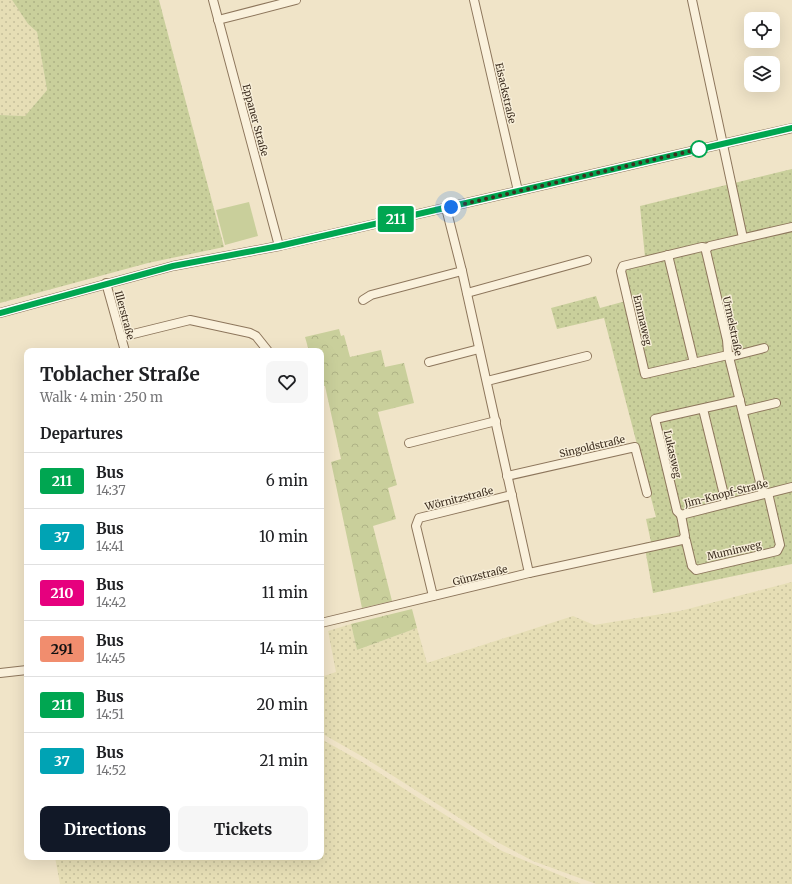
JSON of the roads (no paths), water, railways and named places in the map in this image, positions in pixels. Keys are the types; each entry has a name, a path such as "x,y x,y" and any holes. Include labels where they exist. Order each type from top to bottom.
{"street":[{"name":"Eppaner Straße","path":"213,0 279,246"},
{"path":"218,20 296,0"},
{"name":"Eisackstraße","path":"474,0 518,190"},
{"path":"692,0 744,238"},
{"path":"0,313 173,266 279,246 792,128"},
{"path":"446,208 480,349 529,573"},
{"path":"706,248 792,226"},
{"name":"Emmaweg","path":"706,248 702,247 623,266 621,271 645,374 764,348"},
{"name":"Urmelstraße","path":"706,248 727,340 729,356 765,494"},
{"path":"668,255 694,363"},
{"path":"467,292 587,260"},
{"path":"363,300 371,295 462,271"},
{"name":"Illerstraße","path":"106,283 124,348"},
{"path":"121,337 183,321 196,320 250,333 256,336 266,348"},
{"path":"429,362 480,349"},
{"path":"487,381 586,356"},
{"name":"Lukasweg","path":"681,515 677,511 655,420 740,400"},
{"path":"743,411 776,403"},
{"path":"702,409 726,503"},
{"path":"408,443 496,422"},
{"name":"Singoldstraße","path":"507,476 635,446 647,492"},
{"name":"Jim-Knopf-Straße","path":"684,538 681,515 792,487"},
{"name":"Muminweg","path":"684,538 692,566 696,570 777,551 780,545 765,494"},
{"name":"Wörnitzstraße","path":"433,596 416,526 419,518 512,495"},
{"name":"Günzstraße","path":"324,621 529,573 682,540 684,538"},
{"path":"0,673 24,670"}]}
